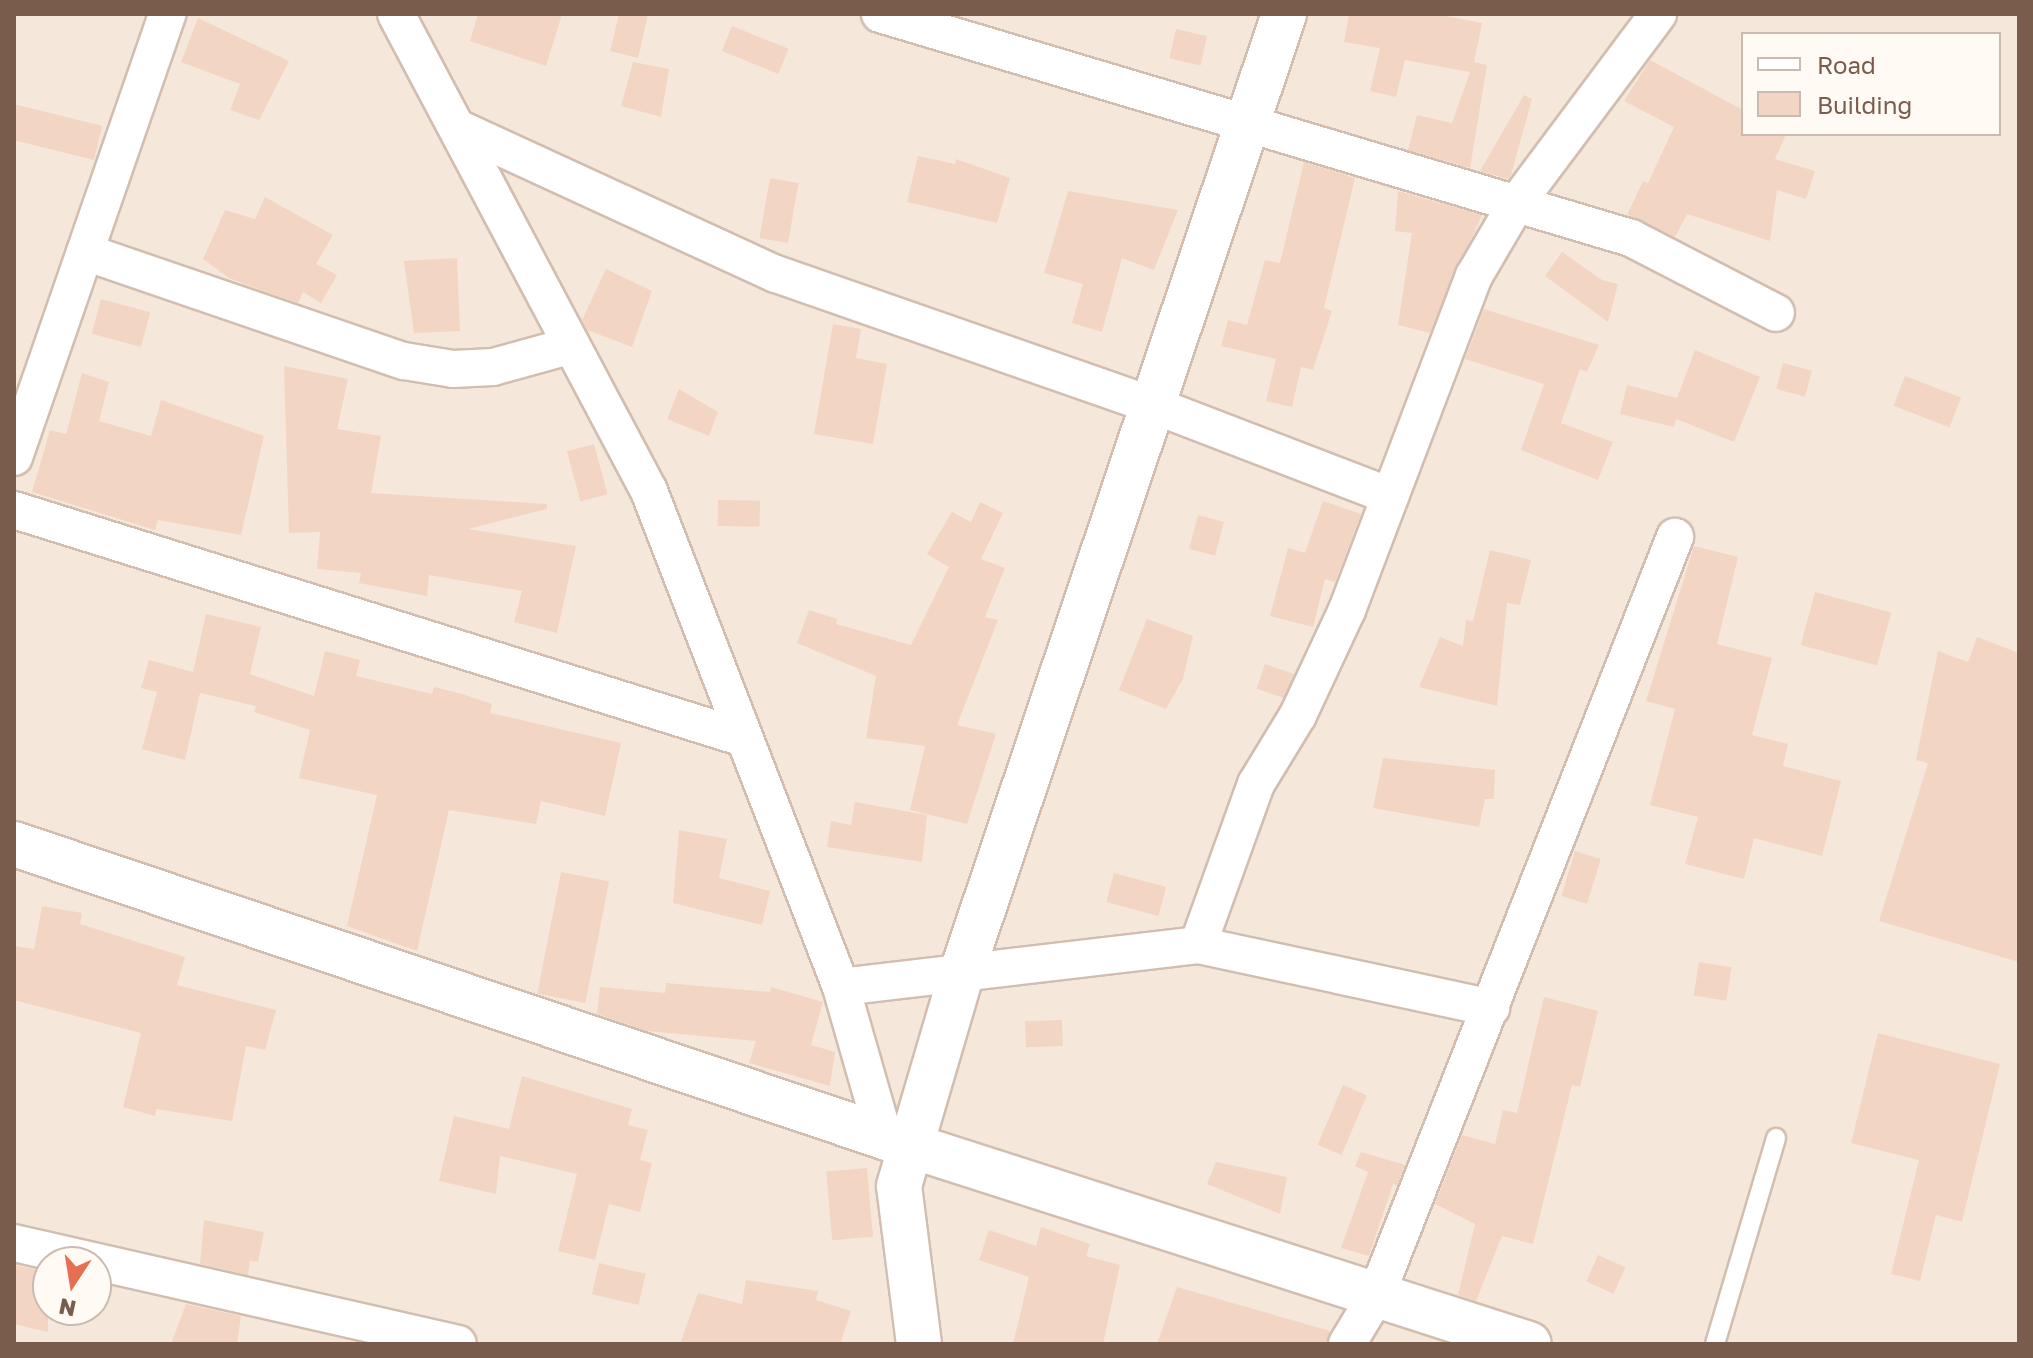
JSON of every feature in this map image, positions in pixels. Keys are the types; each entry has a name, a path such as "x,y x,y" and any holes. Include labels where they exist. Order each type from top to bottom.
{"street":[{"path":"14,457 167,14"},
{"path":"396,14 569,346 649,491 898,1142 899,1186 919,1344"},
{"path":"880,14 1631,238 1776,313"},
{"path":"898,1142 961,975 1284,14"},
{"path":"1198,945 1256,784 1318,673 1474,276 1516,204 1658,14"},
{"path":"458,128 776,274 1153,405 1390,496"},
{"path":"85,252 404,361 453,369 493,367 569,346"},
{"path":"14,510 744,738"},
{"path":"1347,1344 1376,1296 1675,537"},
{"path":"14,844 898,1142 1529,1344"},
{"path":"841,987 1198,945 1491,1008"},
{"path":"14,1243 458,1344"}],"lane":[{"path":"1715,1344 1776,1138"}],"shaded area":[{"path":"14,14 2019,14 2019,1344 14,1344"}],"building":[{"path":"478,14 562,14 546,66 470,41"},
{"path":"619,14 648,14 638,58 610,51"},
{"path":"1349,14 1435,14 1482,23 1474,62 1487,65 1470,168 1408,150 1417,115 1452,123 1470,72 1405,60 1396,97 1370,91 1380,48 1344,42"},
{"path":"198,18 289,61 259,120 230,110 240,84 181,62"},
{"path":"732,26 789,49 778,74 722,51"},
{"path":"1176,29 1207,36 1200,65 1169,58"},
{"path":"1650,60 1741,109 1741,136 1785,136 1775,159 1815,171 1806,199 1777,190 1770,241 1687,214 1675,237 1627,215 1643,181 1648,183 1674,127 1624,101"},
{"path":"633,62 669,69 661,117 621,106"},
{"path":"1524,95 1532,99 1511,175 1508,179 1480,171"},
{"path":"14,104 102,126 94,160 14,140"},
{"path":"918,156 955,164 956,159 1010,178 997,223 907,202"},
{"path":"1304,162 1355,178 1324,308 1332,311 1313,370 1301,367 1292,407 1266,401 1276,359 1221,346 1228,320 1247,325 1265,260 1280,263"},
{"path":"770,178 799,183 788,243 759,238"},
{"path":"1068,191 1178,210 1154,270 1122,258 1102,332 1072,323 1083,284 1044,273"},
{"path":"1398,191 1482,215 1430,333 1398,325 1412,233 1395,231"},
{"path":"265,197 333,235 316,264 337,275 321,303 303,292 298,303 263,291 229,278 203,259 225,210 255,219"},
{"path":"1562,252 1602,280 1618,284 1608,322 1545,276"},
{"path":"457,258 460,331 414,333 404,261"},
{"path":"606,269 652,291 632,347 587,330 582,320"},
{"path":"101,299 150,312 141,347 92,334"},
{"path":"1484,309 1599,345 1587,372 1580,369 1561,423 1613,442 1598,480 1521,450 1544,384 1465,359"},
{"path":"833,324 861,329 856,358 887,364 873,444 814,434"},
{"path":"1695,350 1760,377 1734,442 1676,419 1674,427 1620,414 1627,385 1677,398"},
{"path":"1783,363 1812,371 1805,397 1776,389"},
{"path":"284,366 348,379 337,429 381,436 371,493 547,504 547,509 468,529 576,546 557,633 514,622 522,591 429,575 427,596 359,583 361,573 317,569 320,532 289,533"},
{"path":"82,373 109,382 99,421 151,436 161,400 264,436 241,535 158,520 155,530 32,492 50,430 66,434"},
{"path":"1905,376 1961,398 1950,427 1894,406"},
{"path":"679,389 718,412 709,436 667,419"},
{"path":"594,444 607,494 580,501 567,451"},
{"path":"718,500 760,501 760,527 718,526"},
{"path":"1323,501 1361,514 1335,582 1325,579 1313,627 1270,616 1288,548 1305,553"},
{"path":"980,502 1003,513 981,559 1005,568 985,617 998,620 957,725 996,734 967,824 910,810 925,746 866,738 876,676 797,643 809,610 837,619 836,624 911,645 949,567 927,554 952,512 971,522"},
{"path":"1198,515 1224,522 1215,556 1189,549"},
{"path":"1694,546 1738,557 1717,644 1772,658 1752,735 1788,744 1783,766 1841,781 1822,856 1754,838 1744,879 1685,864 1698,817 1650,805 1675,709 1646,701"},
{"path":"1490,550 1531,560 1520,605 1507,603 1497,706 1419,687 1440,637 1463,646 1466,620 1473,621"},
{"path":"1815,592 1891,612 1877,666 1801,645"},
{"path":"206,614 261,627 250,674 314,696 325,651 360,660 356,676 432,694 434,687 462,694 492,704 490,713 621,743 605,816 541,801 536,824 449,810 417,951 347,926 377,795 299,778 310,730 254,712 256,706 200,693 185,760 142,749 157,692 141,688 149,660 193,672"},
{"path":"1147,619 1193,636 1183,679 1166,709 1119,690"},
{"path":"1977,637 2019,653 2019,962 1879,921 1928,763 1916,760 1938,651 1968,662"},
{"path":"1265,664 1294,674 1286,699 1257,689"},
{"path":"1383,758 1495,770 1494,799 1485,799 1479,827 1373,808"},
{"path":"855,802 927,815 922,862 827,847 831,821 851,825"},
{"path":"679,830 727,839 719,878 770,891 762,925 673,903"},
{"path":"1575,851 1601,859 1587,904 1561,896"},
{"path":"561,872 609,881 585,1003 537,994"},
{"path":"1114,873 1166,887 1158,916 1106,902"},
{"path":"42,906 82,913 80,924 185,957 177,985 276,1010 265,1050 246,1046 232,1121 156,1109 155,1116 123,1107 141,1033 14,1000 14,946 34,949"},
{"path":"1699,962 1732,967 1726,1001 1694,996"},
{"path":"666,983 770,992 771,987 823,1002 811,1045 835,1052 830,1086 749,1063 756,1041 647,1031 597,1014 600,987 665,993"},
{"path":"1544,997 1598,1011 1580,1087 1572,1085 1533,1244 1502,1236 1476,1301 1458,1295 1475,1224 1435,1204 1462,1135 1495,1144 1503,1110 1517,1113"},
{"path":"1062,1020 1063,1046 1026,1047 1025,1021"},
{"path":"1878,1033 2000,1064 1962,1222 1936,1215 1920,1281 1891,1274 1919,1160 1851,1143"},
{"path":"522,1076 632,1109 628,1125 648,1130 640,1160 652,1163 640,1212 609,1204 595,1260 558,1251 577,1174 500,1156 496,1194 439,1181 454,1116 509,1129"},
{"path":"1343,1085 1367,1095 1342,1155 1318,1145"},
{"path":"1361,1152 1405,1165 1397,1186 1393,1184 1369,1256 1341,1248 1368,1172 1355,1166"},
{"path":"1216,1162 1287,1177 1280,1214 1207,1184"},
{"path":"867,1168 873,1237 832,1240 826,1172"},
{"path":"204,1220 264,1232 258,1262 250,1261 248,1275 200,1264"},
{"path":"1041,1227 1090,1244 1086,1256 1120,1265 1103,1344 1013,1344 1029,1277 979,1260 989,1230 1036,1246"},
{"path":"1598,1255 1625,1267 1614,1294 1586,1281"},
{"path":"599,1263 646,1274 639,1305 592,1294"},
{"path":"14,1265 32,1269 32,1326 48,1326 48,1332 14,1324"},
{"path":"746,1280 818,1291 816,1300 851,1311 840,1344 680,1344 698,1293 742,1304"},
{"path":"1177,1287 1330,1331 1326,1344 1157,1344"},
{"path":"186,1304 241,1316 237,1344 171,1344"}]}
